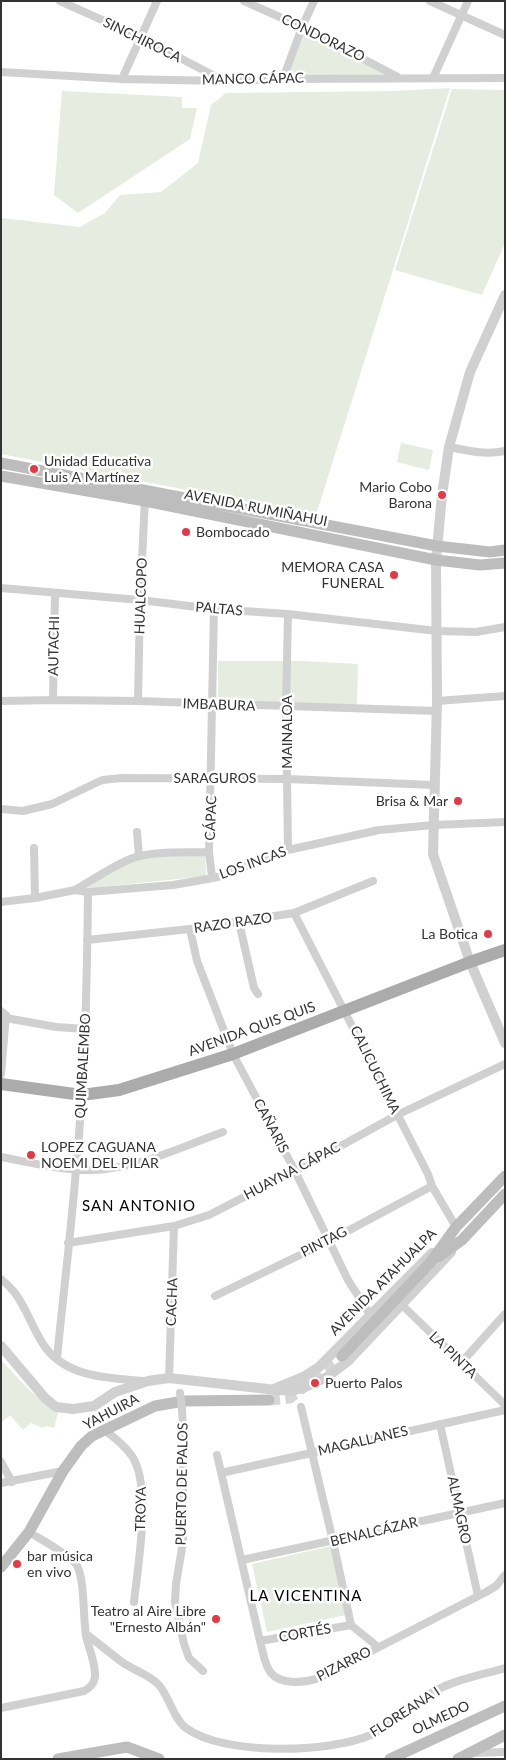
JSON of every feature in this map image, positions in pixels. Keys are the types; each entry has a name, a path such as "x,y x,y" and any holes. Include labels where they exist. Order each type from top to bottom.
{"main road":[{"name":"AVENIDA RUMIÑAHUI","path":"1,463 436,560 480,564 505,563"},
{"name":"AVENIDA RUMIÑAHUI","path":"1,476 145,496 437,546 490,552 505,550"},
{"name":"AVENIDA QUIS QUIS","path":"1,1084 82,1095 119,1090 233,1054 505,950"},
{"name":"AVENIDA ATAHUALPA","path":"454,1230 505,1176"},
{"name":"AVENIDA ATAHUALPA","path":"462,1240 505,1194"},
{"path":"342,1356 430,1263 454,1230"},
{"path":"430,1263 462,1240"},
{"name":"YAHUIRA","path":"1,1567 28,1532 63,1471 81,1446 92,1436 155,1406 184,1401 269,1395"},
{"name":"OLMEDO","path":"390,1759 505,1706"},
{"path":"458,1759 505,1735"},
{"path":"58,1759 127,1747 159,1759"}],"street":[{"name":"SINCHIROCA","path":"60,1 140,38 224,81"},
{"path":"122,79 157,1"},
{"name":"CONDORAZO","path":"244,1 302,27 400,78"},
{"path":"283,79 302,27 314,1"},
{"path":"430,1 505,35"},
{"path":"433,78 468,1"},
{"name":"MANCO CÁPAC","path":"1,72 122,79 224,81 505,78"},
{"path":"505,294 470,372 449,447 442,495 436,560 438,632 433,854 470,962 505,1044"},
{"path":"449,447 478,453 493,454 505,451"},
{"name":"HUALCOPO","path":"138,701 145,496"},
{"name":"PALTAS","path":"1,588 140,600 214,609 288,614 438,632 476,632 505,627"},
{"name":"AUTACHI","path":"53,700 55,593"},
{"name":"CÁPAC","path":"212,878 209,852 214,609"},
{"name":"MAINALOA","path":"288,614 286,707 288,850"},
{"name":"IMBABURA","path":"1,701 138,701 286,707 437,706 505,696"},
{"name":"SARAGUROS","path":"1,809 23,811 52,804 102,780 122,778 287,779 434,785"},
{"name":"LOS INCAS","path":"1,902 76,890 88,892 173,885 212,878 222,876 288,850 379,830 434,825 505,822"},
{"path":"137,832 139,856"},
{"path":"34,848 35,898"},
{"path":"76,890 106,872 139,856 209,852"},
{"name":"RAZO RAZO","path":"87,940 190,929 294,914 373,881"},
{"name":"QUIMBALEMBO","path":"57,1359 82,1095 86,1029 88,892"},
{"name":"CALICUCHIMA","path":"294,914 345,1010 428,1174 454,1230"},
{"path":"239,922 254,988 258,994"},
{"name":"CAÑARIS","path":"190,929 197,961 233,1054 295,1171 356,1294 370,1316"},
{"path":"1,1074 5,1014 56,1026 86,1029"},
{"name":"HUAYNA CÁPAC","path":"68,1243 174,1226 209,1215 295,1171 397,1114 505,1064"},
{"path":"1,1157 76,1169 103,1170 130,1165 223,1132"},
{"name":"PINTAG","path":"215,1296 329,1241 432,1186"},
{"name":"CACHA","path":"169,1378 174,1226"},
{"name":"AVENIDA ATAHUALPA","path":"269,1395 279,1387 305,1376 319,1367 454,1230"},
{"name":"AVENIDA ATAHUALPA","path":"1,1346 38,1391 56,1406 73,1409 94,1406 115,1392 148,1381 169,1378 185,1379 269,1395 291,1391 327,1378 348,1360 462,1240"},
{"path":"1,1279 15,1293 45,1347 57,1359 71,1368 86,1374 148,1381"},
{"name":"LA PINTA","path":"402,1304 505,1405"},
{"path":"461,1363 505,1314"},
{"name":"PUERTO DE PALOS","path":"185,1379 180,1393 183,1430 183,1542 175,1602 189,1658 203,1671"},
{"path":"301,1407 351,1625 378,1647"},
{"name":"MAGALLANES","path":"221,1473 505,1410"},
{"name":"ALMAGRO","path":"440,1424 478,1596"},
{"name":"TROYA","path":"104,1430 132,1456 140,1472 143,1488 134,1602"},
{"name":"PIZARRO","path":"217,1455 260,1641 270,1673 276,1678 284,1681 315,1679 492,1589 505,1575"},
{"path":"1,1462 12,1482"},
{"path":"1,1483 63,1471"},
{"name":"BENALCÁZAR","path":"242,1560 505,1503"},
{"path":"1,1708 80,1693 90,1688 94,1681 95,1672 86,1634 77,1567 70,1558 28,1532"},
{"name":"CORTÉS","path":"260,1641 351,1625"},
{"name":"FLOREANA I","path":"86,1634 122,1662 156,1682 162,1688 186,1728 214,1741 255,1747 306,1748 336,1745 372,1735 436,1690 505,1668"},
{"path":"470,1753 505,1752"}],"shaded area":[{"path":"304,31 391,75 286,77"},
{"path":"450,88 316,515 1,454 1,218 80,227 105,213 120,195 161,192 198,163 211,105 226,93 393,91"},
{"path":"452,89 505,90 505,243 482,295 395,270"},
{"path":"62,91 182,97 182,108 197,108 190,139 78,213 54,195"},
{"path":"401,443 433,450 429,470 397,462"},
{"path":"218,661 301,661 358,664 357,705 218,700"},
{"path":"205,849 206,876 91,888 79,885 134,854"},
{"path":"1,1360 28,1389 58,1413 54,1428 46,1426 43,1428 31,1423 23,1430 10,1415 1,1423"},
{"path":"331,1546 346,1615 267,1632 252,1564"}],"tunnel":[{"path":"269,1400 290,1398 342,1356"}],"place":[{"name":"Unidad Educativa Luis A Martínez","path":"34,469"},
{"name":"Mario Cobo Barona","path":"442,495"},
{"name":"Bombocado","path":"186,532"},
{"name":"MEMORA CASA FUNERAL","path":"394,575"},
{"name":"Brisa & Mar","path":"458,801"},
{"name":"La Botica","path":"488,934"},
{"name":"LOPEZ CAGUANA NOEMI DEL PILAR","path":"31,1155"},
{"name":"Puerto Palos","path":"315,1383"},
{"name":"bar música en vivo","path":"17,1564"},
{"name":"Teatro al Aire Libre \"Ernesto Albán\"","path":"216,1619"}],"district":[{"name":"SAN ANTONIO","path":"139,1206"},
{"name":"LA VICENTINA","path":"306,1596"}]}
